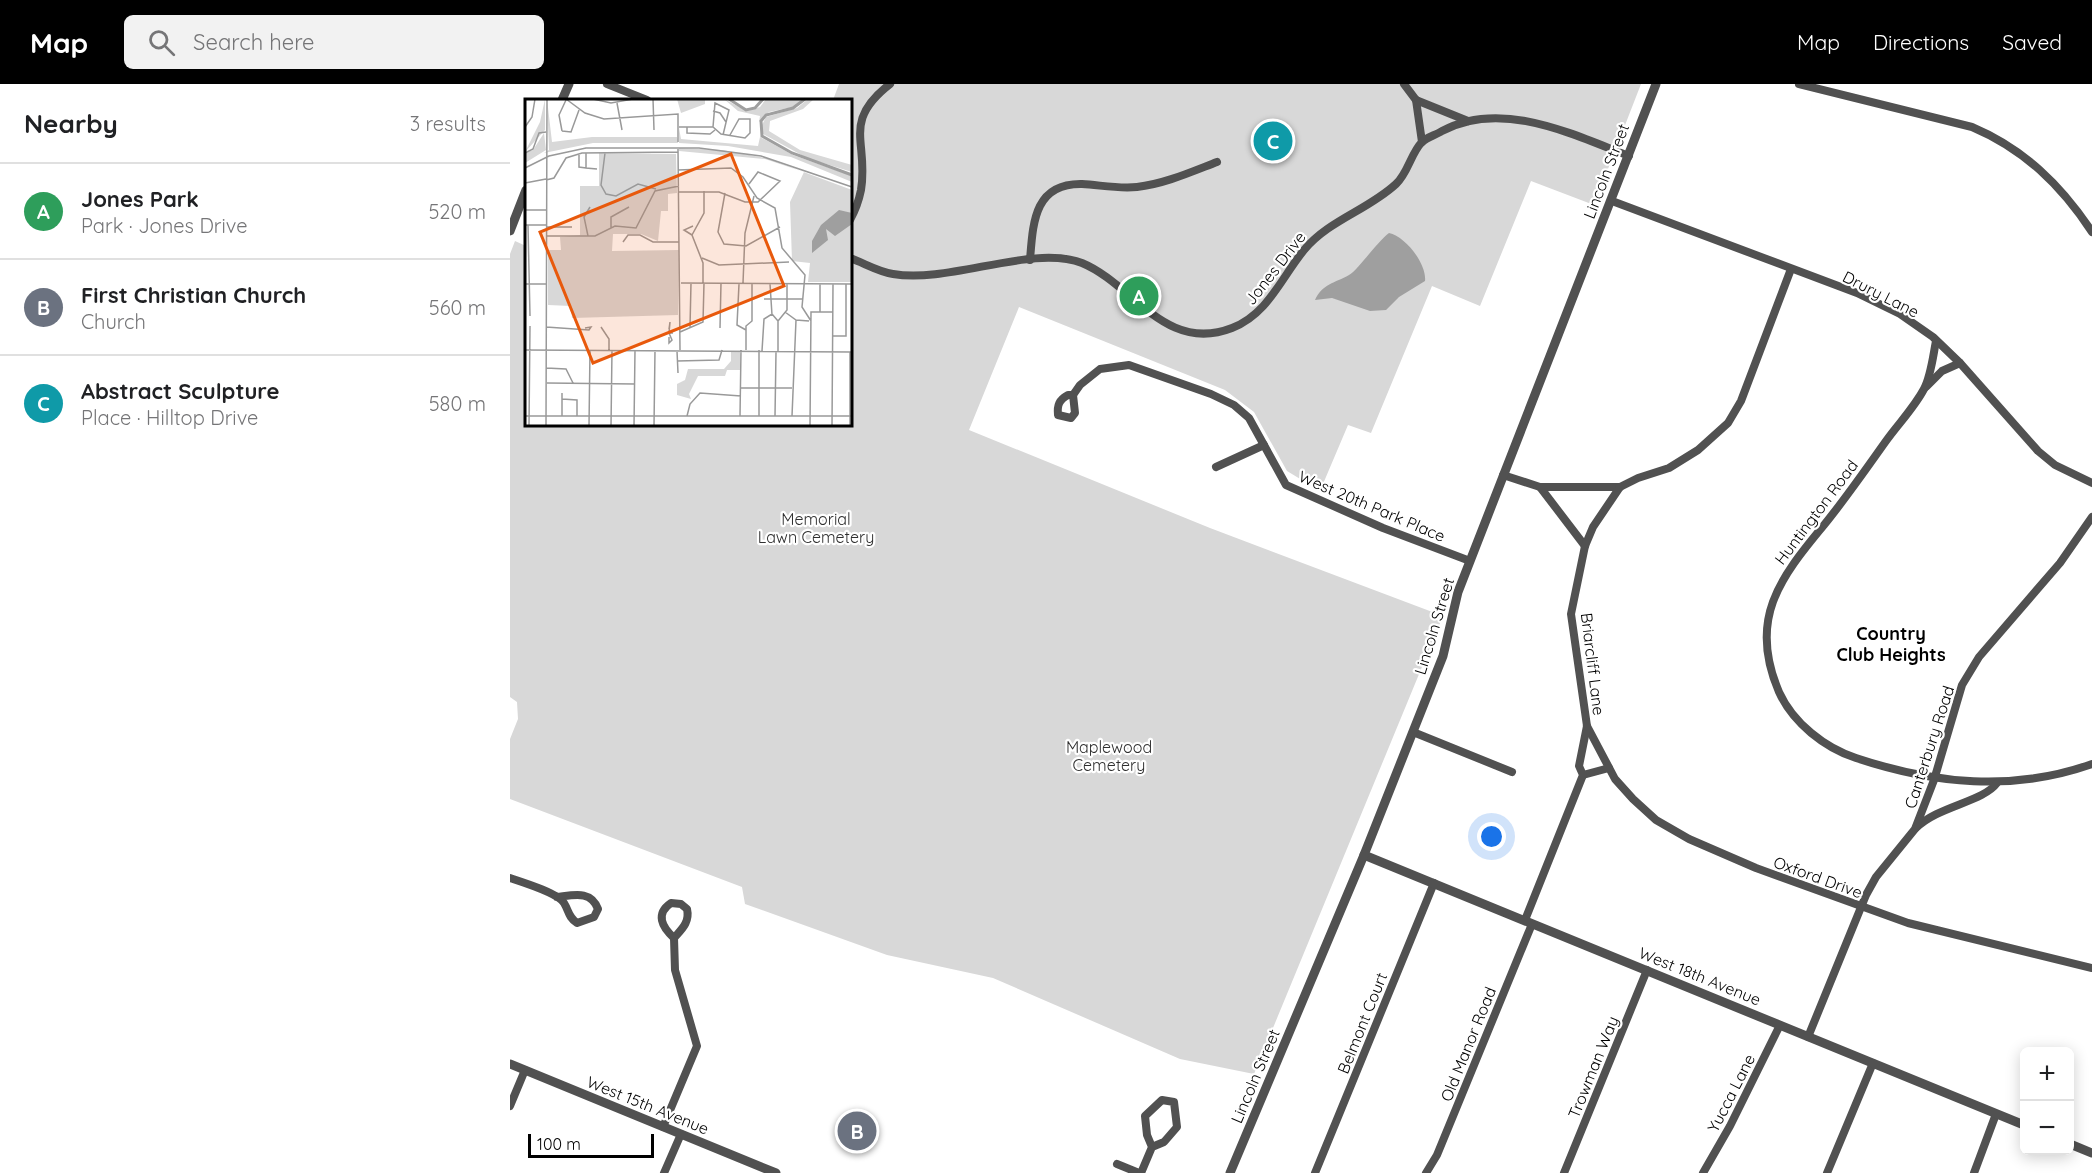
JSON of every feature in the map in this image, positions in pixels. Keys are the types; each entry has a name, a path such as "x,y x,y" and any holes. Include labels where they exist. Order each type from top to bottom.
{"street":[{"path":"562,99 569,84"},
{"path":"607,84 644,99"},
{"path":"852,215 861,190 860,122 866,108 877,94 890,84"},
{"path":"1404,84 1416,100 1422,142 1468,121"},
{"name":"Lincoln Street","path":"1230,1173 1364,855 1443,656 1458,592 1656,84"},
{"path":"1799,84 1972,127 1993,136 2052,178 2071,200 2092,232"},
{"path":"1416,100 1468,121 1543,123 1629,156"},
{"name":"Jones Drive","path":"852,259 893,274 936,274 1052,258 1082,263 1169,324 1189,332 1207,335 1251,319 1267,303 1317,235 1396,184 1422,142"},
{"path":"1030,260 1035,221 1040,203 1048,193 1060,186 1081,184 1136,187 1155,184 1216,162"},
{"path":"510,231 525,193"},
{"name":"Drury Lane","path":"1612,201 1857,292 1900,315 1936,341 1960,363 2038,452 2055,465 2092,483"},
{"path":"1503,475 1540,487 1620,487 1638,478 1669,468 1698,450 1728,423 1741,401 1791,269"},
{"name":"Huntington Road","path":"1936,341 1925,388 1824,525 1794,560 1773,597 1765,644 1774,679 1782,698 1818,738 1845,754 1901,773 1934,780 1997,783 2092,764"},
{"path":"1925,388 1942,371 1960,363"},
{"name":"West 20th Park Place","path":"1073,395 1080,385 1100,369 1129,365 1146,369 1234,405 1249,418 1286,484 1298,492 1470,561"},
{"path":"1216,467 1264,445"},
{"path":"1540,487 1585,546"},
{"name":"Briarcliff Lane","path":"1528,922 1583,775 1580,766 1587,726 1571,614 1585,546 1593,527 1620,487"},
{"name":"Canterbury Road","path":"1808,1037 1860,907 1876,877 1916,829 1934,780 1962,686 1979,657 2060,563 2092,517"},
{"name":"Oxford Drive","path":"1587,726 1609,768 1633,799 1656,820 1681,834 1756,868 1908,923 2092,968"},
{"path":"1413,732 1512,772"},
{"path":"1583,775 1609,768"},
{"path":"1916,829 1946,808 1985,794 1997,783"},
{"name":"West 18th Avenue","path":"1364,855 2020,1123"},
{"path":"510,878 557,897 564,903 570,918 577,923 594,917 598,909 595,901 588,896 580,894 557,897"},
{"name":"Belmont Court","path":"1315,1173 1434,883"},
{"path":"663,1127 697,1046 675,970 674,938 662,925 661,916 665,907 671,903 681,904 687,909 689,916 685,926 674,938"},
{"name":"Old Manor Road","path":"1426,1173 1437,1155 1528,922"},
{"name":"Trowman Way","path":"1564,1173 1647,970"},
{"name":"Yucca Lane","path":"1703,1173 1730,1126 1780,1025"},
{"path":"1827,1173 1873,1063"},
{"name":"West 15th Avenue","path":"510,1064 776,1173"},
{"path":"510,1106 525,1070"},
{"path":"1117,1164 1140,1173 1152,1148 1164,1142 1177,1127 1178,1114 1174,1102 1162,1100 1145,1116 1147,1136 1152,1148"},
{"path":"1974,1173 1996,1114"},
{"path":"664,1173 681,1134"},
{"path":"2074,1146 2092,1153"}],"green space":[{"path":"839,84 1641,84 1594,205 1531,181 1480,306 1432,286 1371,433 1348,425 1320,491 1287,471 1254,412 1225,390 1019,307 969,430 1210,528 1443,616 1254,1074 1180,1059 993,978 887,955 745,904 742,887 510,799 510,739 518,719 517,702 510,697 510,254 515,241 525,246 525,426 852,426 852,99 833,99"}],"shaded area":[{"path":"1389,233 1402,239 1414,252 1425,274 1425,281 1399,297 1386,310 1370,311 1332,298 1315,300 1321,290 1329,284 1353,272"}],"place":[{"name":"Abstract Sculpture","path":"1273,141"},
{"name":"Jones Park","path":"1139,296"},
{"name":"First Christian Church","path":"857,1131"}],"district":[{"name":"Country Club Heights","path":"1891,644"}],"park label":[{"name":"Memorial Lawn Cemetery","path":"816,528"},
{"name":"Maplewood Cemetery","path":"1109,756"}]}
